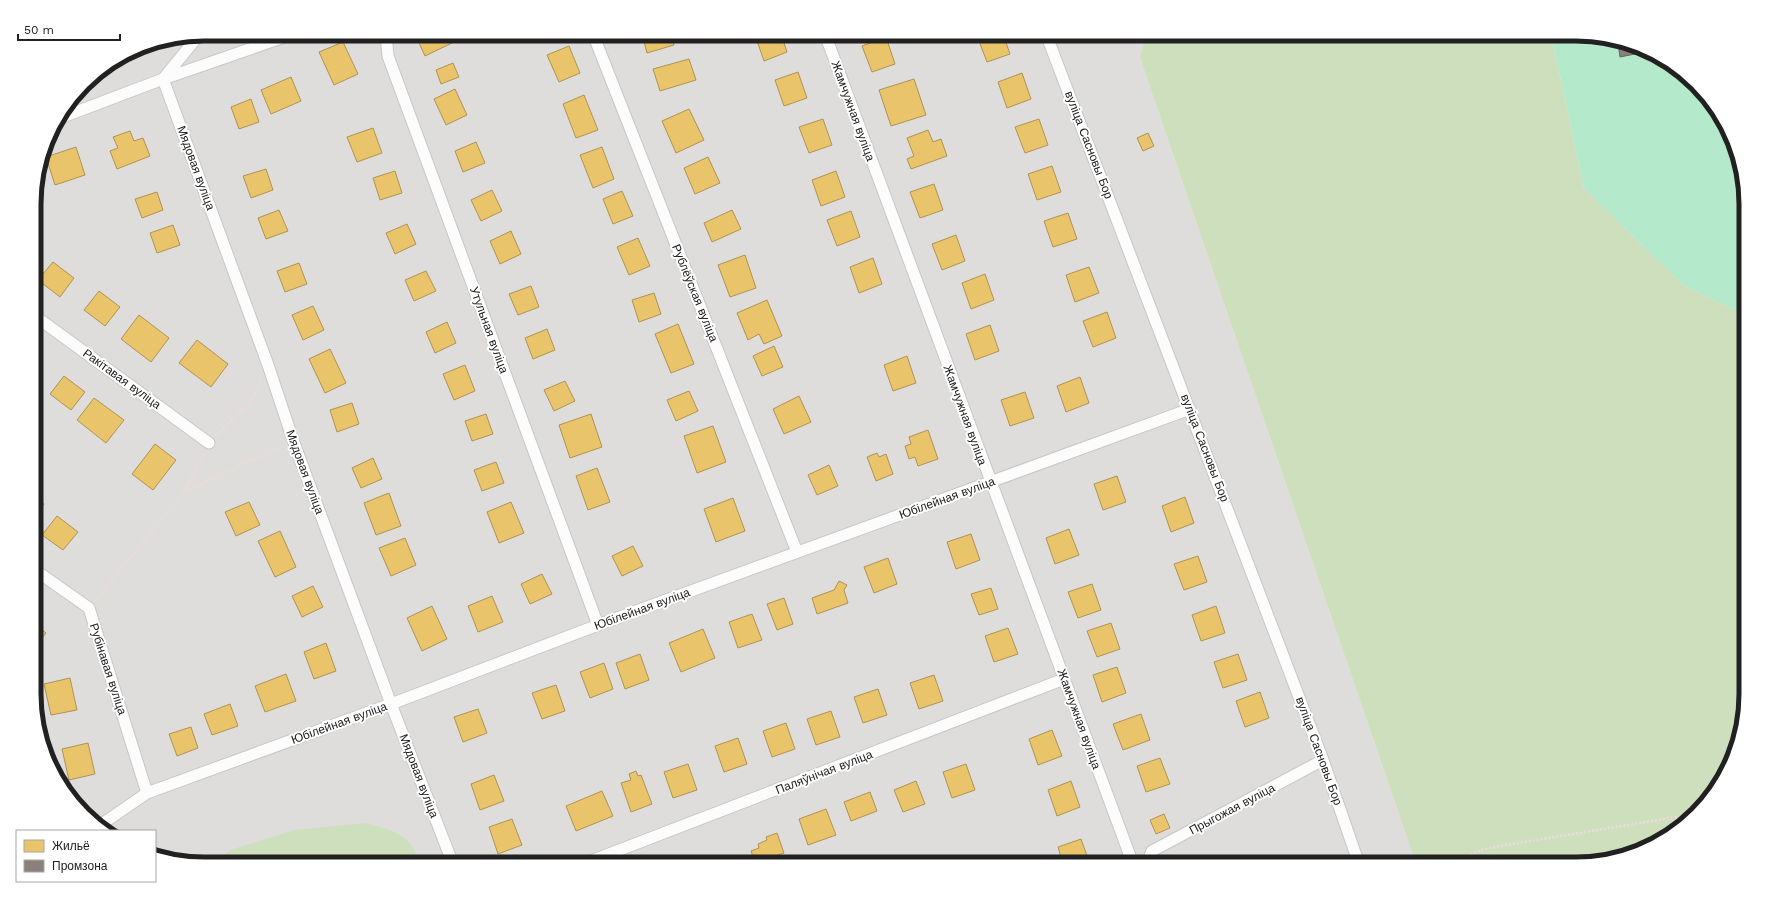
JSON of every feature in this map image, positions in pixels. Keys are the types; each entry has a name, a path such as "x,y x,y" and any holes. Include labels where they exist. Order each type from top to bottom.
{"street":[{"path":"163,79 194,41"},
{"path":"68,115 163,79 273,41"},
{"name":"Утульная вуліца","path":"387,41 388,56 598,625"},
{"name":"Рублёўская вуліца","path":"596,41 797,552"},
{"name":"Жамчужная вуліца","path":"828,41 1130,857"},
{"name":"вуліца Сасновы Бор","path":"1049,41 1323,760 1357,857"},
{"name":"Мядовая вуліца","path":"163,79 268,365 293,440 391,704 450,857"},
{"name":"Ракітавая вуліца","path":"41,320 209,443"},
{"name":"Юбілейная вуліца","path":"104,822 147,793 391,704 598,625 1190,409"},
{"name":"Рубінавая вуліца","path":"41,574 89,608 147,793"},
{"name":"Паляўнічая вуліца","path":"601,857 1064,679"},
{"name":"Прыгожая вуліца","path":"1150,857 1152,851 1323,760"}],"path":[{"path":"89,608 184,492 209,443 251,400 268,365"},
{"path":"184,492 293,440"},
{"path":"1463,857 1488,848 1684,816"}],"shaded area":[{"path":"194,41 1144,41 1140,58 1414,857 194,857 172,854 156,849 156,830 116,830 97,817 75,793 53,756 44,726 41,704 41,194 44,172 53,142 58,132 81,97 105,75 142,53 172,44"}],"green space":[{"path":"1144,41 1552,41 1584,188 1683,285 1739,312 1738,715 1727,756 1717,775 1699,801 1675,823 1638,845 1597,856 1414,857 1140,58"},
{"path":"1552,41 1597,42 1638,53 1657,63 1683,81 1705,105 1727,142 1738,183 1739,312 1683,285 1584,188"},
{"path":"364,823 399,834 412,846 417,857 223,857 230,850 295,830"}],"building: Жильё":[{"path":"418,41 451,41 452,43 425,56"},
{"path":"644,41 673,41 674,45 647,53"},
{"path":"757,41 783,41 787,52 764,61"},
{"path":"875,41 887,41 895,64 872,72 862,46"},
{"path":"979,41 1005,41 1010,54 987,62"},
{"path":"343,42 358,74 334,85 319,52"},
{"path":"569,46 580,73 559,82 547,55"},
{"path":"689,59 696,80 660,91 653,69"},
{"path":"453,63 459,77 441,84 436,70"},
{"path":"798,72 807,98 784,106 775,80"},
{"path":"1022,73 1031,99 1007,108 998,82"},
{"path":"291,77 301,101 271,114 261,90"},
{"path":"914,79 926,115 891,126 879,90"},
{"path":"455,89 467,115 446,125 434,99"},
{"path":"584,95 598,130 576,138 563,104"},
{"path":"251,99 259,122 239,129 231,107"},
{"path":"689,109 704,140 676,153 662,121"},
{"path":"823,119 832,145 809,153 799,127"},
{"path":"1039,119 1048,145 1025,153 1015,127"},
{"path":"373,128 382,153 357,162 347,137"},
{"path":"928,130 933,142 941,139 947,156 911,169 907,159 914,156 907,138"},
{"path":"130,131 134,141 143,138 150,156 117,169 110,151 118,148 113,137"},
{"path":"1148,133 1154,146 1143,151 1137,138"},
{"path":"476,142 485,163 463,172 455,151"},
{"path":"76,147 85,175 55,185 47,161 49,156"},
{"path":"602,147 614,179 593,188 580,155"},
{"path":"708,157 720,183 695,194 684,168"},
{"path":"1052,166 1061,192 1037,200 1028,174"},
{"path":"266,169 273,190 251,198 243,176"},
{"path":"395,171 402,193 380,200 373,178"},
{"path":"836,171 845,197 821,206 812,180"},
{"path":"934,184 943,210 920,218 910,192"},
{"path":"492,190 502,211 481,221 471,200"},
{"path":"622,191 633,216 613,224 603,199"},
{"path":"157,192 163,210 142,218 135,199"},
{"path":"279,210 288,231 266,239 258,218"},
{"path":"732,210 741,229 712,242 704,223"},
{"path":"851,211 860,237 837,246 827,220"},
{"path":"1068,213 1077,239 1053,247 1044,221"},
{"path":"407,224 416,244 395,254 386,233"},
{"path":"173,225 180,245 157,253 150,233"},
{"path":"511,231 521,254 500,264 490,241"},
{"path":"956,235 965,261 942,270 932,244"},
{"path":"638,238 650,266 629,275 617,247"},
{"path":"745,255 756,288 730,297 718,265"},
{"path":"873,258 882,284 859,293 850,267"},
{"path":"53,262 74,278 60,297 41,282 41,276"},
{"path":"299,263 307,284 285,292 277,271"},
{"path":"1089,267 1099,293 1075,302 1066,275"},
{"path":"426,271 436,291 414,301 405,280"},
{"path":"985,274 994,300 971,309 962,283"},
{"path":"531,286 539,307 518,315 509,294"},
{"path":"99,291 120,307 105,326 84,310"},
{"path":"654,293 661,314 639,322 632,300"},
{"path":"767,300 782,336 764,344 759,334 748,340 737,313"},
{"path":"313,306 324,330 303,340 292,315"},
{"path":"1107,312 1116,338 1093,347 1083,321"},
{"path":"139,315 169,338 151,362 121,339"},
{"path":"447,322 456,343 435,353 426,332"},
{"path":"678,324 694,364 671,373 655,334"},
{"path":"990,325 999,351 975,360 966,334"},
{"path":"547,329 555,350 533,359 525,338"},
{"path":"197,340 228,364 211,387 179,363"},
{"path":"774,346 783,367 762,376 753,356"},
{"path":"330,349 346,383 325,393 309,359"},
{"path":"907,356 916,383 893,391 884,365"},
{"path":"465,365 475,391 454,400 443,374"},
{"path":"64,376 85,392 71,410 50,394"},
{"path":"1080,377 1089,403 1066,412 1057,386"},
{"path":"565,381 575,401 554,411 544,390"},
{"path":"689,391 698,411 676,421 667,400"},
{"path":"1025,392 1034,418 1010,426 1001,400"},
{"path":"799,396 811,422 784,434 773,409"},
{"path":"94,398 124,420 106,443 77,420"},
{"path":"352,403 359,424 337,432 330,410"},
{"path":"486,414 493,434 472,441 465,421"},
{"path":"591,414 602,447 570,458 559,425"},
{"path":"713,426 726,462 697,473 684,436"},
{"path":"928,430 938,459 918,466 915,457 909,459 905,446 911,444 909,437"},
{"path":"155,444 176,460 153,490 132,474"},
{"path":"877,453 879,457 886,454 893,474 876,481 867,457"},
{"path":"373,458 382,479 361,488 352,468"},
{"path":"496,462 504,483 482,491 474,470"},
{"path":"829,465 838,486 817,495 808,475"},
{"path":"597,468 610,502 588,510 576,476"},
{"path":"1117,476 1126,502 1103,510 1094,484"},
{"path":"389,493 401,526 376,535 364,503"},
{"path":"1185,497 1194,523 1171,532 1162,506"},
{"path":"733,498 745,531 716,542 704,509"},
{"path":"249,502 260,525 236,536 225,512"},
{"path":"511,502 524,533 499,543 487,512"},
{"path":"57,516 78,532 63,550 42,535"},
{"path":"1069,529 1079,555 1055,564 1046,538"},
{"path":"280,531 296,567 275,577 258,541"},
{"path":"971,534 980,560 956,569 947,542"},
{"path":"405,538 416,565 391,576 379,548"},
{"path":"633,546 643,566 622,576 612,556"},
{"path":"1198,556 1207,582 1184,590 1174,564"},
{"path":"888,558 897,584 874,593 864,567"},
{"path":"542,574 552,594 530,604 521,584"},
{"path":"839,581 847,585 844,590 848,603 817,614 812,598 834,590"},
{"path":"1092,584 1101,610 1078,618 1068,592"},
{"path":"313,586 323,607 302,617 292,596"},
{"path":"991,588 998,609 979,615 971,594"},
{"path":"492,596 503,622 478,632 468,606"},
{"path":"784,598 793,624 777,630 767,604"},
{"path":"432,606 447,639 422,651 407,618"},
{"path":"1216,606 1225,633 1201,641 1192,615"},
{"path":"752,614 762,640 738,648 729,622"},
{"path":"1111,623 1120,649 1097,657 1087,631"},
{"path":"1008,628 1018,654 994,662 985,636"},
{"path":"41,629 46,633 41,639"},
{"path":"703,629 715,658 681,672 669,643"},
{"path":"326,643 336,671 314,679 304,652"},
{"path":"640,654 649,680 625,689 616,663"},
{"path":"1238,654 1247,680 1223,688 1214,662"},
{"path":"604,663 613,689 590,698 580,672"},
{"path":"1117,667 1126,693 1102,702 1093,675"},
{"path":"286,674 296,701 265,712 255,686"},
{"path":"934,675 943,701 919,709 910,683"},
{"path":"70,678 77,710 51,715 44,684"},
{"path":"556,685 565,711 542,719 532,693"},
{"path":"878,689 887,715 863,723 854,697"},
{"path":"1260,692 1269,718 1245,727 1236,701"},
{"path":"230,704 238,726 212,735 204,714"},
{"path":"478,709 487,733 463,742 454,717"},
{"path":"831,711 840,737 816,745 807,719"},
{"path":"1141,714 1150,740 1123,750 1113,724"},
{"path":"786,723 795,749 772,757 763,731"},
{"path":"191,727 198,748 177,756 169,734"},
{"path":"1052,730 1062,756 1038,765 1029,739"},
{"path":"738,738 747,764 724,772 715,746"},
{"path":"88,743 95,774 69,780 62,749"},
{"path":"1160,758 1170,784 1146,792 1137,766"},
{"path":"688,764 697,790 673,798 664,772"},
{"path":"966,764 975,790 952,798 943,772"},
{"path":"636,771 638,776 641,775 652,804 631,812 621,783 631,780 629,774"},
{"path":"494,775 504,801 480,810 471,784"},
{"path":"916,781 925,804 903,812 894,790"},
{"path":"1071,781 1080,807 1057,816 1048,790"},
{"path":"602,791 613,816 576,831 566,806"},
{"path":"870,792 877,811 851,821 844,802"},
{"path":"826,809 836,835 808,845 799,819"},
{"path":"1164,814 1170,828 1156,834 1150,820"},
{"path":"512,819 522,845 498,854 489,827"},
{"path":"777,833 784,853 772,857 753,857 751,851 759,848 758,844 767,840 766,837"},
{"path":"1081,839 1087,857 1061,857 1058,847"}],"building: Промзона":[{"path":"1618,47 1639,53 1620,57"}]}
